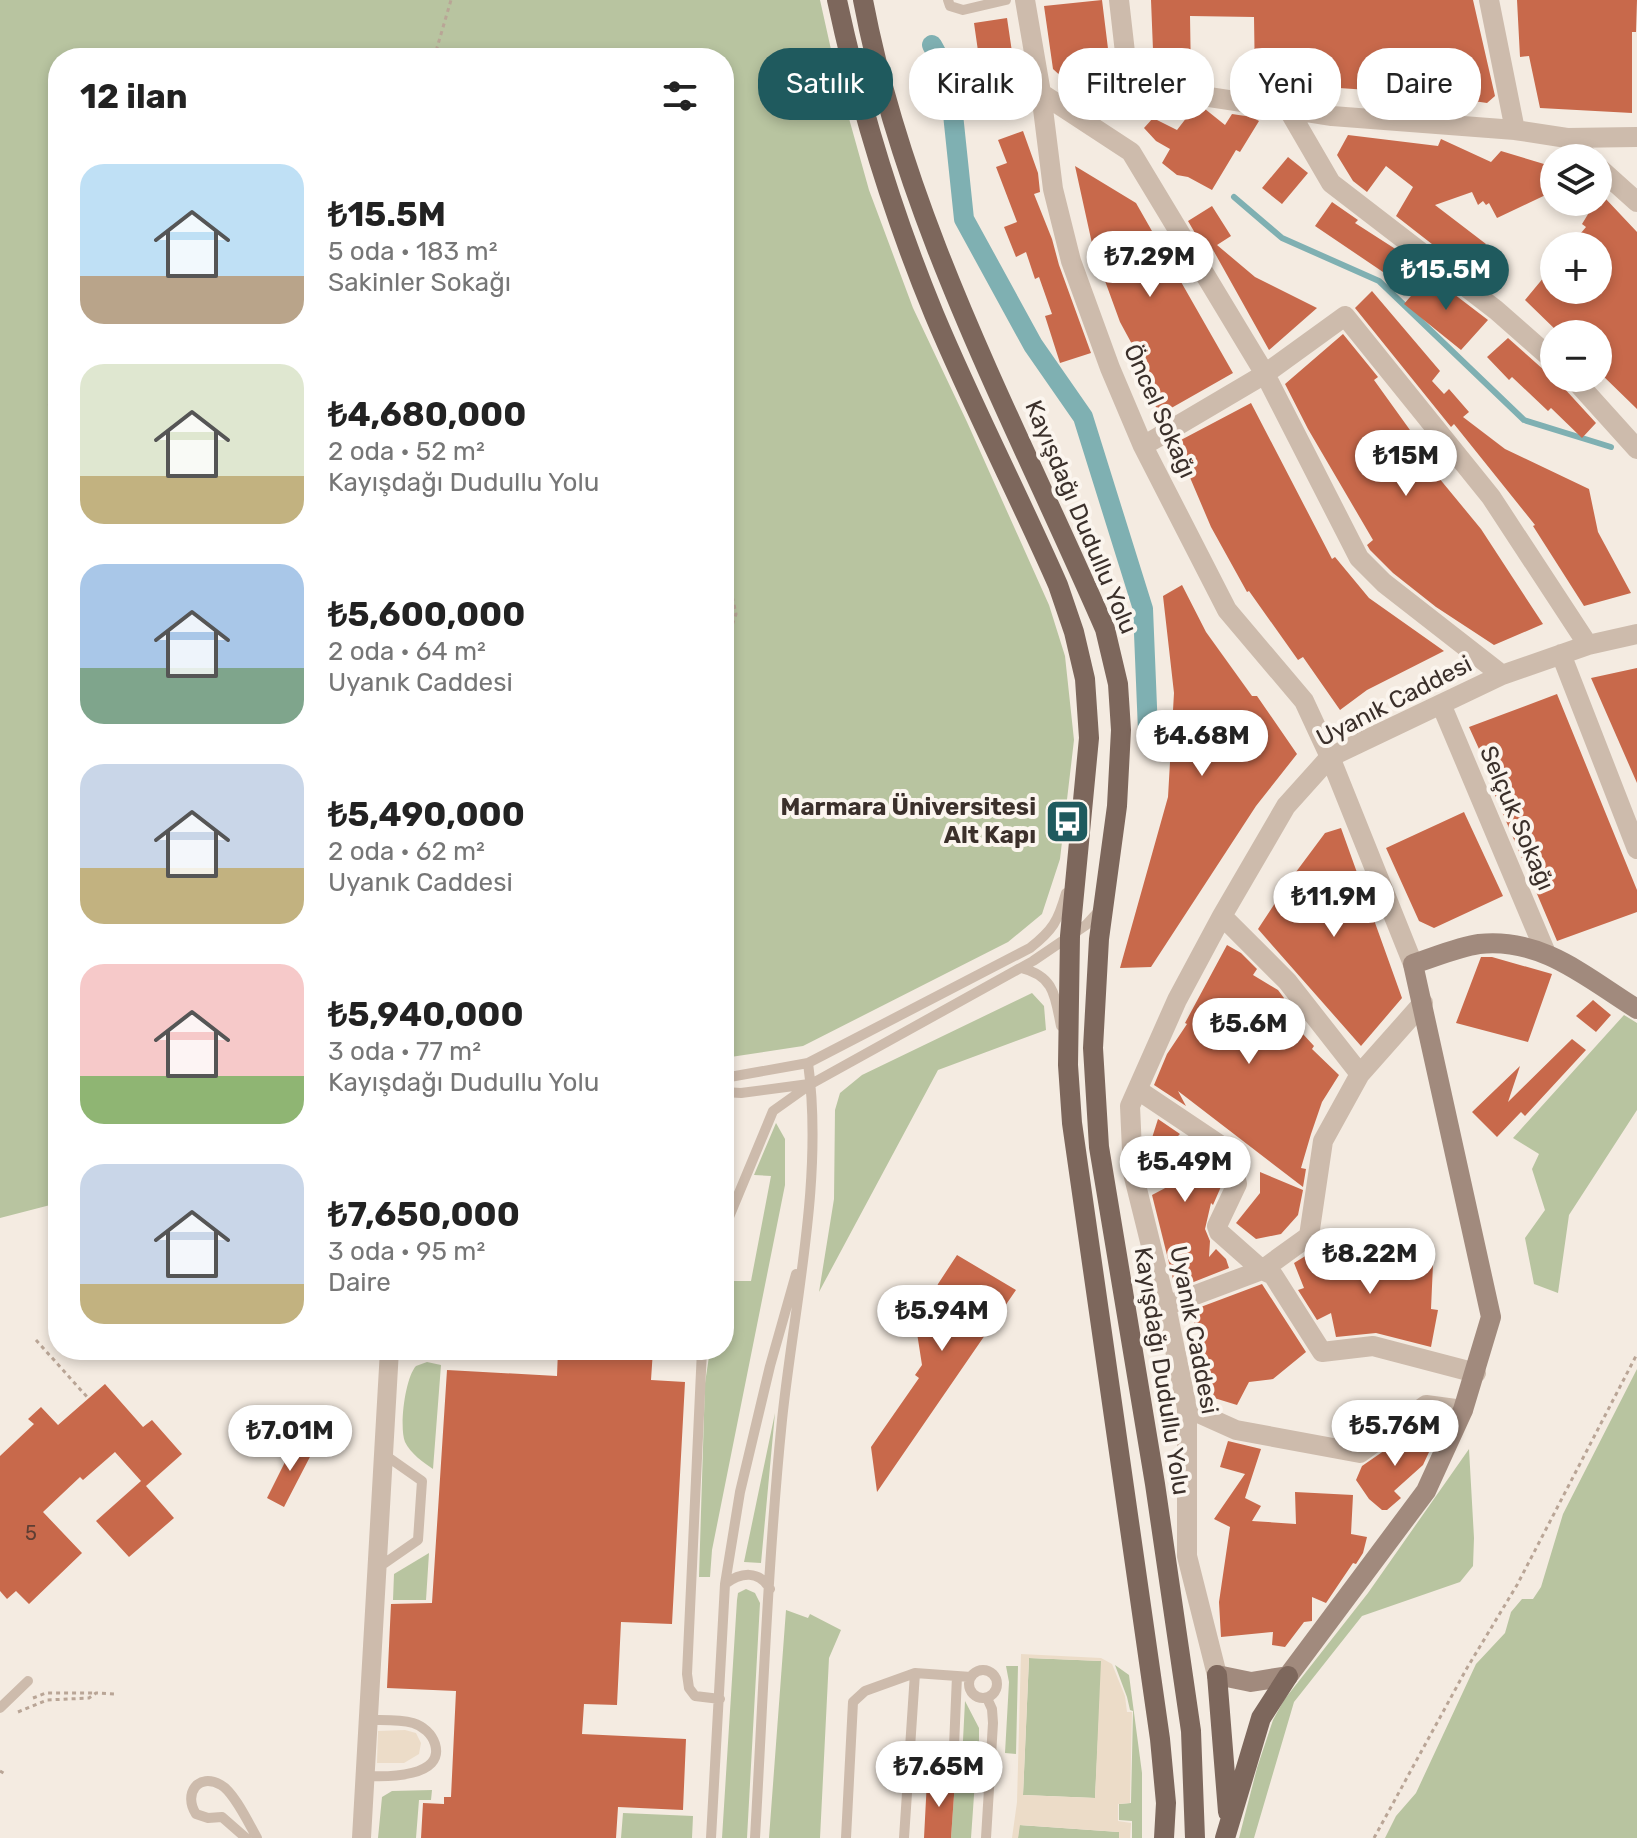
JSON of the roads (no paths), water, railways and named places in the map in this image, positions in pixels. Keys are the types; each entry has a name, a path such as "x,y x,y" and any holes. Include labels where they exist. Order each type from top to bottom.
{"main road":[{"name":"Kayışdağı Dudullu Yolu","path":"837,0 859,96 893,207 935,315 1058,585 1074,632 1085,679 1089,738 1070,936 1068,1065 1085,1219 1160,1739 1166,1803 1164,1838"},
{"name":"Kayışdağı Dudullu Yolu","path":"863,0 885,93 921,203 960,306 1105,629 1118,684 1121,730 1117,806 1099,939 1093,1048 1099,1147 1155,1484 1191,1731 1195,1838"},
{"path":"1227,1829 1261,1718 1288,1676 1426,1491 1463,1410 1491,1317 1413,964 1476,944 1508,942 1545,951 1637,1009"},
{"path":"1227,1829 1217,1675 1251,1682 1288,1676"}],"street":[{"name":"Öncel Sokağı","path":"1025,0 1033,48"},
{"path":"1119,0 1127,70 1137,86 1230,100"},
{"path":"1489,0 1515,130"},
{"path":"1042,94 1131,152 1265,374 1359,558 1384,583 1502,675"},
{"name":"Öncel Sokağı","path":"1042,101 1053,189 1071,261 1110,368 1143,446 1227,610 1304,701 1330,757 1413,964"},
{"path":"1341,117 1515,130 1567,138 1637,137"},
{"path":"1294,120 1331,183 1496,310 1540,349"},
{"path":"1567,138 1574,144"},
{"path":"1612,180 1637,202"},
{"path":"1143,446 1265,374 1345,316 1491,497 1588,645"},
{"path":"1586,392 1637,449"},
{"name":"Uyanık Caddesi","path":"1217,1675 1187,1556 1187,1408 1133,1173 1130,1106 1177,1000 1222,916 1286,806 1330,757 1502,675 1588,645 1637,634"},
{"path":"1561,654 1637,849"},
{"name":"Selçuk Sokağı","path":"1441,704 1545,951"},
{"path":"1222,916 1287,981 1360,1074"},
{"path":"1166,1306 1262,1270 1309,1236 1323,1141 1360,1074 1423,1003"},
{"path":"1138,1090 1220,1145 1233,1166 1237,1184 1217,1226 1219,1232 1262,1270 1273,1275 1322,1352 1373,1346 1476,1373"},
{"path":"1187,1408 1236,1430 1360,1453 1426,1405 1463,1410"}],"lane":[{"path":"948,0 950,6 963,10 1006,0"},
{"path":"734,1076 808,1063 1030,948 1049,933 1060,916 1079,841"},
{"path":"734,1205 773,1111 811,1084 1021,968 1086,925 1104,903"},
{"path":"1021,968 1034,972 1052,986 1068,1065"},
{"path":"755,1838 782,1417 794,1336 810,1172 811,1084 808,1063"},
{"path":"734,1093 811,1084"},
{"path":"711,1838 725,1584 744,1478 770,1366 804,1245"},
{"path":"384,1455 385,1360"},
{"path":"357,1838 365,1776 384,1455 393,1360"},
{"path":"702,1360 687,1674 689,1688 695,1696 720,1699"},
{"path":"377,1564 418,1540 422,1481 384,1455"},
{"path":"725,1584 741,1574 751,1574 766,1582 770,1589"},
{"path":"846,1838 853,1702 865,1691 915,1673 971,1677 984,1670 995,1676 996,1689 987,1698"},
{"path":"904,1838 915,1673"},
{"path":"957,1676 953,1770 990,1771"},
{"path":"971,1677 971,1691 978,1697 987,1698"},
{"path":"0,1708 28,1681"},
{"path":"986,1838 993,1723 987,1698"},
{"path":"365,1776 400,1776 416,1772 433,1761 436,1754 434,1741 421,1727 403,1721 369,1720"},
{"path":"365,1776 366,1838"},
{"path":"246,1838 222,1817 208,1818 196,1814 190,1805 190,1794 197,1785 208,1781 223,1785 257,1838"}],"waterway":[{"path":"932,45 949,76 964,219 1033,345 1083,417 1143,609 1148,731"},
{"path":"1234,197 1282,238 1379,281 1524,420 1611,447"}],"place":[{"name":"Marmara Üniversitesi Alt Kapı","path":"1067,821"}]}
